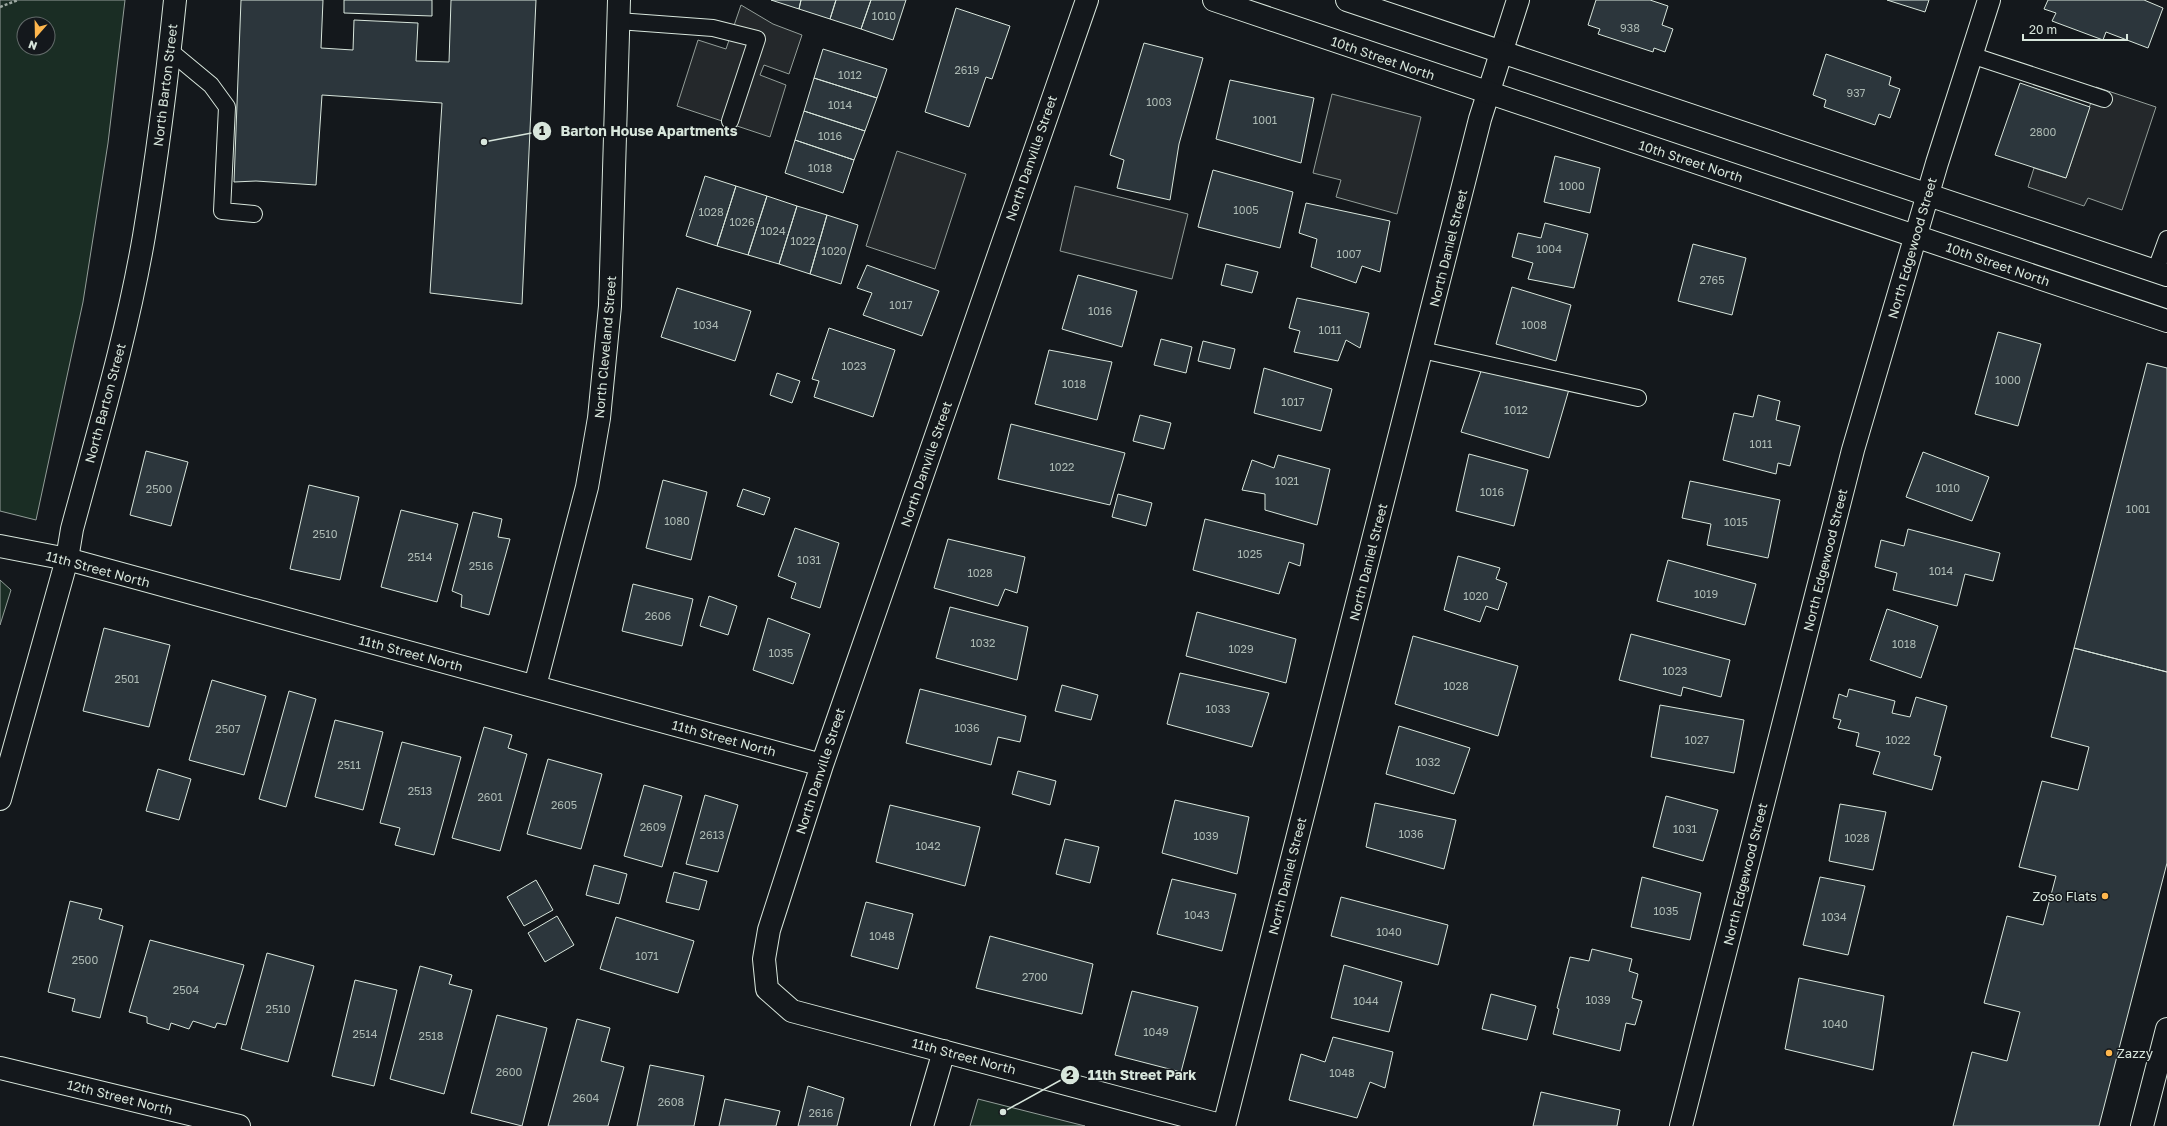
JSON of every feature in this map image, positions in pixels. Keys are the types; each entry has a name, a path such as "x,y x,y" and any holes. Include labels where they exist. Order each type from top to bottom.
{"street":[{"name":"North Barton Street","path":"0,800 67,559 72,529 123,333 144,237 170,50 175,0"},
{"name":"North Cleveland Street","path":"535,686 587,486 599,418 610,306 619,0"},
{"name":"North Danville Street","path":"769,930 822,765 1087,0"},
{"name":"10th Street North","path":"1214,0 2167,321"},
{"path":"1348,0 2161,274"},
{"name":"North Daniel Street","path":"1224,1126 1488,93 1518,0"},
{"name":"North Edgewood Street","path":"1681,1126 1853,450 1927,196 1989,0"},
{"name":"11th Street North","path":"0,546 67,559 822,765"},
{"name":"11th Street North","path":"769,930 764,959 767,989 792,1011 1224,1126"},
{"path":"2142,1126 2167,1029"},
{"path":"922,1126 944,1051"},
{"name":"12th Street North","path":"0,1068 239,1126"}],"lane":[{"path":"618,21 713,28 757,39 730,121"},
{"path":"170,50 211,85 227,106 222,211 254,214"},
{"path":"1971,55 2104,99"},
{"path":"2161,274 2167,239"},
{"path":"1422,350 1638,398"}],"path":[{"path":"0,7 18,0"}],"green space":[{"path":"0,0 125,0 108,143 83,302 36,520 0,511"},
{"path":"0,580 11,590 0,625"},
{"path":"978,1099 1085,1126 970,1126"}],"shaded area":[{"path":"741,5 773,24 802,35 789,74 764,65 760,75 786,85 770,137 677,106 698,40 726,49"},
{"path":"2096,87 2156,107 2122,210 2088,198 2084,206 2028,187 2034,168 2066,178"},
{"path":"1332,94 1421,117 1397,214 1336,197 1341,180 1313,173"},
{"path":"897,151 966,174 935,269 866,246"},
{"path":"1075,186 1188,214 1172,279 1060,251"}],"building":[{"path":"241,0 323,0 321,48 353,50 354,20 418,23 416,61 449,62 451,0 536,0 522,304 430,293 442,103 322,95 316,185 256,181 234,182"},
{"path":"344,0 432,0 432,16 344,13"},
{"path":"771,0 801,0 799,9"},
{"path":"801,0 836,0 830,19 799,9"},
{"path":"836,0 871,0 861,29 830,19"},
{"path":"871,0 906,0 893,40 861,29"},
{"path":"1596,0 1650,0 1668,6 1662,25 1673,29 1665,52 1654,48 1653,52 1598,34 1600,29 1588,25"},
{"path":"1887,0 1929,0 1925,12"},
{"path":"2048,0 2144,0 2163,8 2148,48 2106,32 2103,40 2052,21 2056,13 2044,9"},
{"path":"956,8 1010,26 992,79 986,77 969,127 925,112"},
{"path":"1144,43 1203,58 1179,144 1170,200 1117,188 1124,160 1110,155"},
{"path":"823,49 887,69 877,98 814,78"},
{"path":"1826,54 1891,77 1889,85 1900,89 1890,118 1879,114 1875,125 1824,107 1826,100 1813,95"},
{"path":"814,78 877,98 865,131 804,111"},
{"path":"1230,80 1314,98 1301,163 1216,139"},
{"path":"2020,83 2090,107 2066,178 1995,155"},
{"path":"804,111 865,131 854,160 795,140"},
{"path":"795,140 854,160 843,193 785,173"},
{"path":"1555,156 1600,168 1590,213 1544,202"},
{"path":"1213,170 1293,192 1280,248 1198,227"},
{"path":"705,176 736,186 717,246 686,236"},
{"path":"736,186 767,196 748,255 717,246"},
{"path":"767,196 797,206 779,264 748,255"},
{"path":"1306,203 1390,221 1380,272 1362,266 1356,283 1311,267 1317,239 1299,233"},
{"path":"797,206 827,215 810,274 779,264"},
{"path":"827,215 858,225 841,284 810,274"},
{"path":"1545,223 1588,234 1574,288 1528,279 1533,263 1512,257 1518,233 1541,238"},
{"path":"1693,244 1746,258 1732,315 1678,301"},
{"path":"1226,264 1258,272 1252,293 1221,285"},
{"path":"867,265 939,291 922,336 863,315 872,293 857,288"},
{"path":"1078,275 1137,291 1122,347 1062,329"},
{"path":"1512,287 1571,305 1556,361 1496,344"},
{"path":"677,288 751,311 735,361 661,337"},
{"path":"1297,298 1369,313 1360,348 1346,340 1338,361 1294,352 1300,331 1289,328"},
{"path":"829,328 895,350 873,417 814,397 819,381 812,379"},
{"path":"1998,332 2041,344 2018,426 1975,414"},
{"path":"1161,339 1192,347 1186,373 1154,365"},
{"path":"1203,341 1235,349 1230,369 1198,361"},
{"path":"1049,350 1112,362 1097,420 1035,404"},
{"path":"2147,363 2167,368 2167,672 2074,648"},
{"path":"1483,365 1570,386 1549,458 1461,432"},
{"path":"1264,368 1332,389 1321,431 1254,413"},
{"path":"777,373 800,381 792,403 770,395"},
{"path":"1758,395 1780,401 1776,420 1800,426 1790,466 1778,463 1776,474 1723,460 1734,413 1753,417"},
{"path":"1140,415 1171,423 1164,449 1133,441"},
{"path":"1011,424 1125,453 1110,505 998,479"},
{"path":"146,451 188,462 171,526 130,515"},
{"path":"1923,452 1989,477 1972,521 1906,497"},
{"path":"1469,454 1528,470 1514,526 1456,511"},
{"path":"1278,455 1330,469 1317,525 1265,510 1265,494 1242,490 1252,460 1274,468"},
{"path":"663,480 707,492 691,560 646,548"},
{"path":"1690,481 1780,500 1768,558 1707,545 1711,524 1682,518"},
{"path":"309,485 359,497 340,580 290,569"},
{"path":"743,489 770,498 764,515 737,506"},
{"path":"1118,494 1152,503 1146,526 1112,517"},
{"path":"401,510 458,524 437,602 381,587"},
{"path":"473,512 502,519 498,537 510,539 489,615 461,607 462,595 452,591"},
{"path":"1205,519 1304,544 1300,566 1289,562 1279,594 1193,570"},
{"path":"795,528 839,543 820,608 791,598 796,583 778,576"},
{"path":"1908,529 2000,553 1993,581 1965,574 1957,606 1893,590 1897,573 1875,567 1881,540 1904,546"},
{"path":"948,539 1025,557 1017,593 1005,589 998,606 934,588"},
{"path":"1458,556 1500,568 1496,579 1507,583 1498,610 1486,606 1480,622 1444,610"},
{"path":"1668,560 1756,584 1745,625 1657,601"},
{"path":"633,584 693,599 682,646 622,631"},
{"path":"709,596 737,606 728,635 700,626"},
{"path":"950,607 1028,627 1017,680 936,658"},
{"path":"1887,609 1938,626 1921,678 1870,660"},
{"path":"1197,612 1296,639 1286,683 1186,656"},
{"path":"768,618 810,634 793,684 753,670"},
{"path":"104,628 170,645 149,727 83,711"},
{"path":"1631,634 1730,660 1721,697 1683,687 1681,696 1619,680"},
{"path":"1413,636 1518,666 1498,736 1395,704"},
{"name":"Zoso Flats","path":"2074,648 2167,672 2167,863 2099,1126 1953,1126 1972,1052 2007,1061 2020,1012 1984,1003 2007,916 2043,925 2056,876 2019,867 2042,781 2078,790 2089,747 2051,737"},
{"path":"1180,673 1269,693 1252,747 1167,724"},
{"path":"212,680 266,696 244,775 189,760"},
{"path":"1062,685 1098,695 1091,720 1055,711"},
{"path":"920,689 1026,716 1020,742 998,737 991,765 906,743"},
{"path":"1849,689 1895,701 1892,713 1910,717 1916,697 1947,706 1934,755 1941,757 1932,790 1873,774 1880,752 1856,746 1859,733 1838,728 1841,720 1833,718 1839,694 1847,697"},
{"path":"289,691 316,699 286,807 259,799"},
{"path":"1660,705 1744,720 1734,773 1651,757"},
{"path":"335,720 383,732 363,810 315,797"},
{"path":"1399,726 1470,748 1454,794 1386,774"},
{"path":"484,727 512,735 508,748 527,754 500,851 452,838"},
{"path":"402,742 461,757 434,855 395,845 400,828 380,823"},
{"path":"548,759 602,774 581,849 527,834"},
{"path":"158,769 191,779 179,820 146,811"},
{"path":"1018,771 1056,781 1050,805 1012,794"},
{"path":"644,785 682,796 662,867 624,856"},
{"path":"705,795 738,805 718,872 686,864"},
{"path":"1666,796 1718,810 1703,861 1653,847"},
{"path":"1175,800 1249,817 1237,874 1162,853"},
{"path":"1375,803 1456,820 1444,869 1366,847"},
{"path":"1840,804 1886,812 1873,870 1829,861"},
{"path":"890,805 980,827 965,886 876,862"},
{"path":"1065,839 1099,847 1090,883 1056,874"},
{"path":"594,865 627,874 619,904 586,895"},
{"path":"674,872 707,881 699,910 666,902"},
{"path":"1642,877 1701,893 1690,940 1631,927"},
{"path":"1820,877 1865,886 1848,955 1803,945"},
{"path":"1172,879 1236,894 1222,951 1157,934"},
{"path":"536,880 553,910 524,926 507,897"},
{"path":"1341,897 1448,925 1438,965 1331,936"},
{"path":"70,901 102,909 99,919 123,926 100,1018 72,1011 75,999 48,992"},
{"path":"866,902 913,914 898,969 851,956"},
{"path":"557,916 574,945 545,962 528,933"},
{"path":"616,917 694,941 678,993 600,969"},
{"path":"990,936 1093,964 1082,1014 976,988"},
{"path":"150,940 244,965 226,1025 217,1023 215,1028 193,1021 189,1029 171,1023 169,1030 147,1023 147,1017 129,1012"},
{"path":"1592,949 1632,959 1629,971 1638,974 1632,998 1642,1001 1635,1025 1626,1023 1620,1051 1553,1034 1559,1009 1557,1008 1570,957 1589,961"},
{"path":"267,953 314,966 288,1062 241,1049"},
{"path":"1344,965 1402,982 1389,1032 1331,1018"},
{"path":"420,966 452,975 449,984 472,990 444,1094 390,1079"},
{"path":"1799,978 1884,996 1873,1070 1785,1049"},
{"path":"355,980 397,990 374,1086 332,1076"},
{"path":"1132,991 1198,1007 1181,1072 1115,1055"},
{"path":"1491,994 1536,1006 1527,1040 1482,1029"},
{"path":"497,1015 547,1028 522,1126 471,1113"},
{"path":"577,1019 610,1028 601,1061 624,1067 608,1126 548,1126"},
{"path":"1333,1037 1393,1052 1385,1088 1370,1082 1357,1118 1289,1100 1301,1054 1325,1062"},
{"path":"650,1065 704,1076 694,1126 637,1126"},
{"path":"808,1086 844,1098 837,1126 798,1126"},
{"path":"1541,1092 1620,1110 1617,1126 1533,1126"},
{"path":"725,1099 780,1111 776,1126 719,1126"}],"place":[{"name":"Barton House Apartments","path":"484,142"},
{"name":"Zoso Flats","path":"2105,896"},
{"name":"Zazzy","path":"2109,1053"},
{"name":"11th Street Park","path":"1003,1112"}]}
